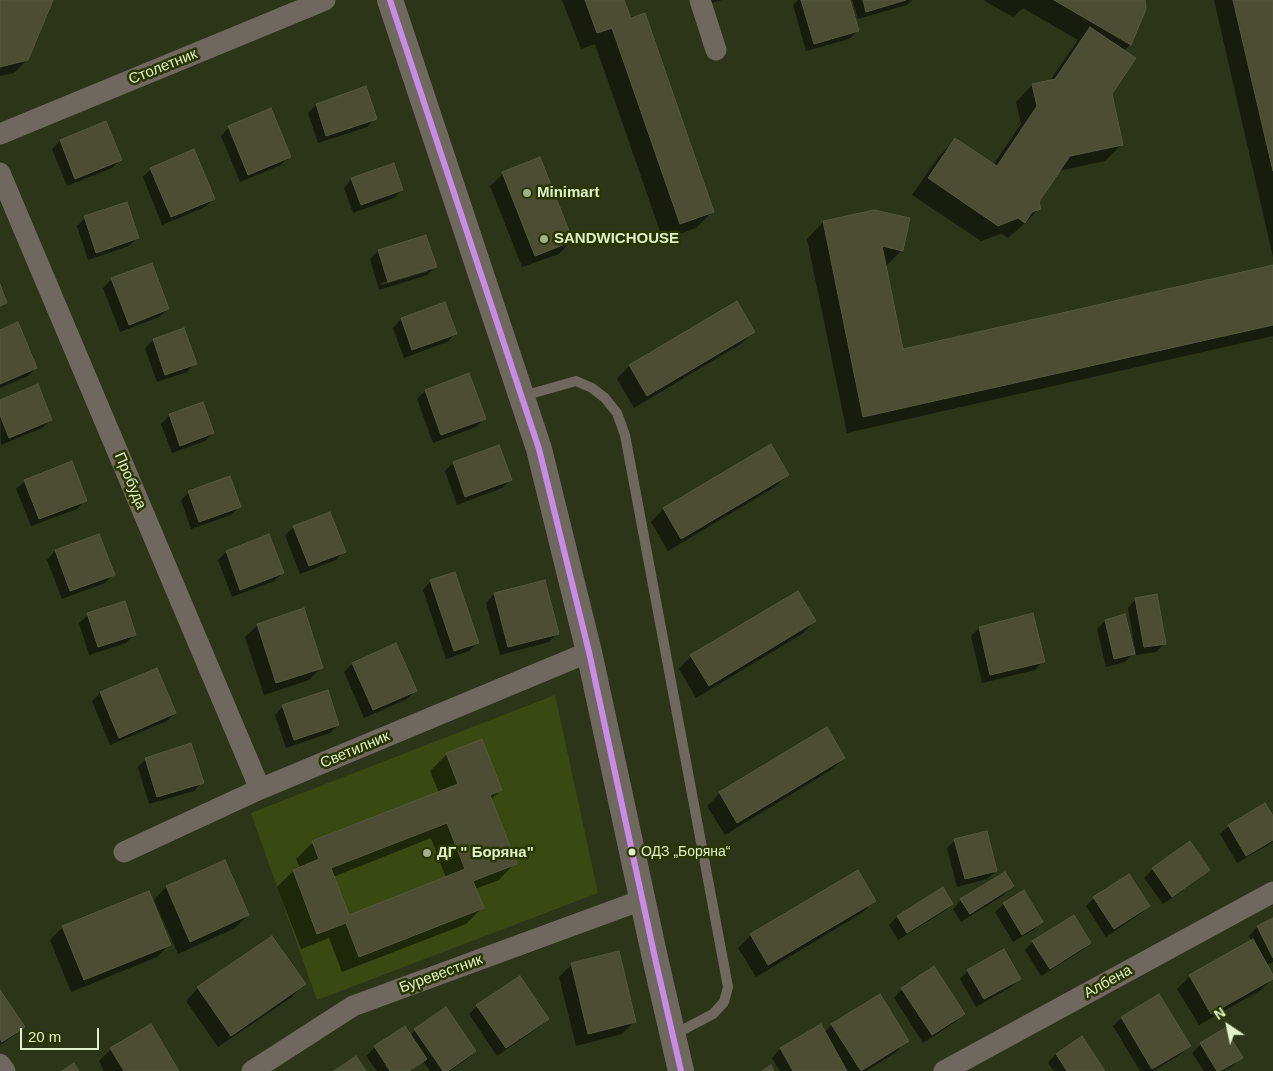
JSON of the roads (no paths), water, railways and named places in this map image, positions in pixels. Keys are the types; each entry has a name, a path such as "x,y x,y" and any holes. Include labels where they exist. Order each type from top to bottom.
{"street":[{"name":"Столетник","path":"0,134 325,0"},
{"path":"390,0 539,449 588,652 642,900 682,1071"},
{"path":"700,0 716,50"},
{"name":"Пробуда","path":"0,173 260,789"},
{"name":"Светилник","path":"124,852 260,789 588,652"},
{"name":"Албена","path":"944,1071 1273,892"},
{"name":"Буревестник","path":"252,1071 352,1006 642,900"},
{"path":"0,1064 5,1071"}],"lane":[{"path":"522,396 576,381 592,388 605,398 617,412 625,435 728,987 724,1002 713,1014 673,1035"}],"place":[{"name":"Minimart","path":"527,193"},
{"name":"SANDWICHOUSE","path":"544,239"},
{"name":"ОДЗ „Боряна“","path":"632,852"},
{"name":"ДГ \" Боряна\"","path":"427,853"}]}
